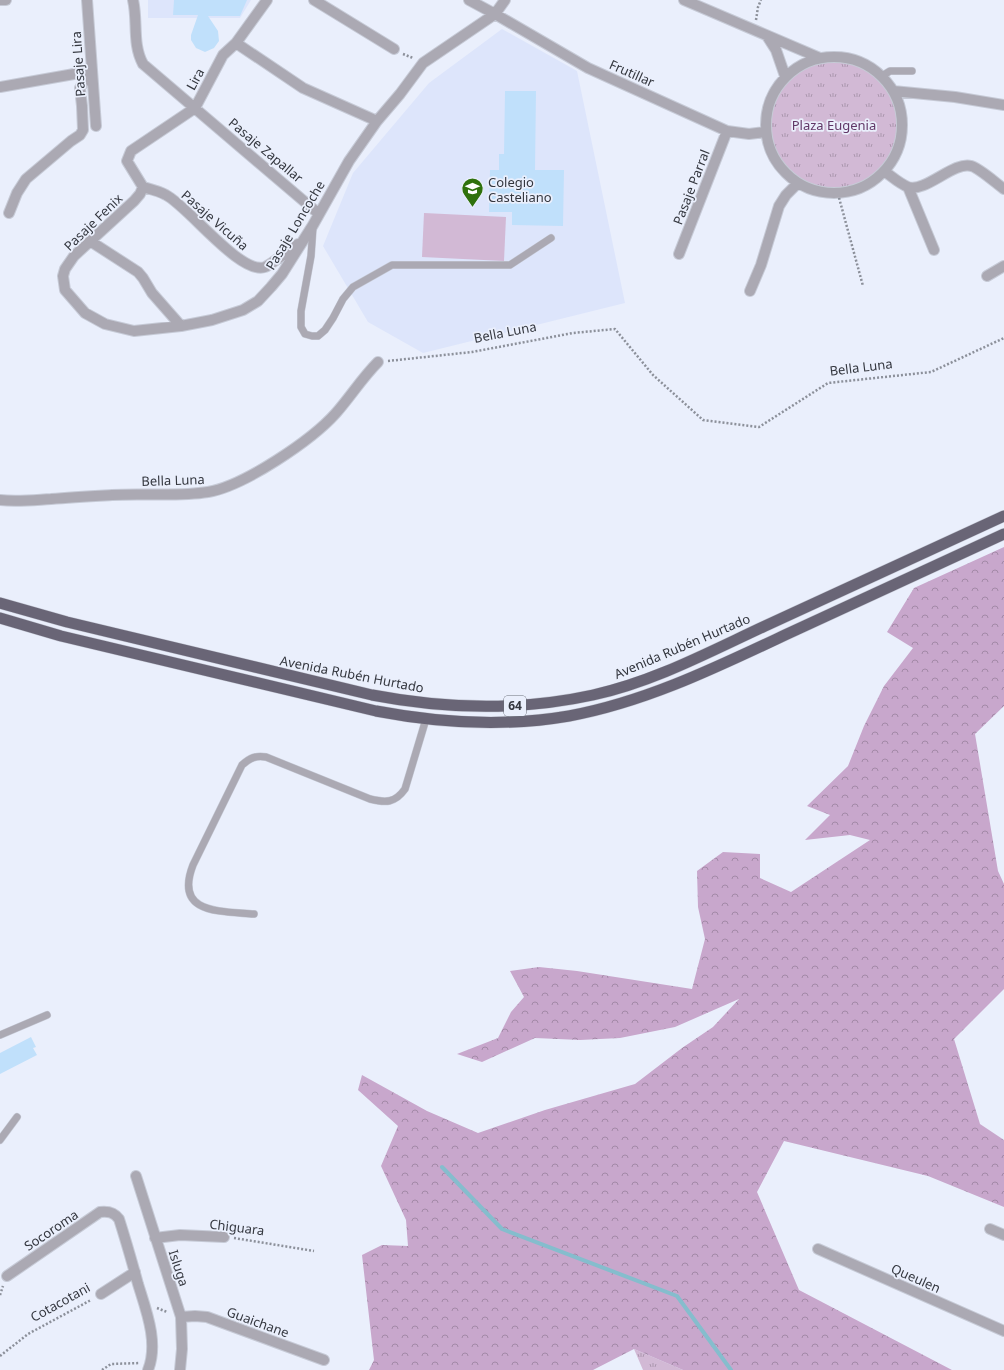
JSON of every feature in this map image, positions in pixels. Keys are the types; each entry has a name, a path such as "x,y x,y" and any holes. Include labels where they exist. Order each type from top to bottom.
{"highway":[{"name":"Avenida Rubén Hurtado","path":"0,603 72,624 337,688 377,696 404,701 456,706 528,705 593,695 639,681 708,652 1004,516"},
{"name":"64","path":"0,618 61,636 376,711 426,719 474,722 538,720 598,710 662,689 729,661 1004,534"}],"street":[{"path":"0,0 6,0"},
{"name":"Pasaje Lira","path":"87,0 96,126"},
{"name":"Pasaje Zapallar","path":"133,0 136,20 136,46 143,64 319,214"},
{"name":"Lira","path":"143,187 128,165 127,161 129,154 131,151 195,108 223,55 236,43 267,0"},
{"path":"314,0 394,49"},
{"name":"Frutillar","path":"469,0 588,68 728,131 749,134 765,132"},
{"name":"Pasaje Loncoche","path":"63,276 65,290 85,313 105,324 134,331 181,326 212,320 243,310 258,301 272,288 282,274 319,214 349,161 377,121 400,94 423,63 495,14 505,0"},
{"path":"684,0 820,58"},
{"path":"767,36 776,50 785,76"},
{"path":"236,43 303,88 377,121"},
{"path":"842,57 864,63 882,76 893,91 901,111 902,133 896,153 884,171 871,183 855,190 838,194 816,192 797,184 782,170 774,158 765,132 765,117 769,102 776,88 785,76 801,64 820,58 842,57"},
{"path":"0,87 91,71"},
{"path":"8,213 17,193 26,179 80,135 83,130 80,88 91,71"},
{"path":"893,91 955,97 1004,105"},
{"name":"Pasaje Parral","path":"679,254 728,131"},
{"path":"884,171 908,187 916,187 931,182 965,165 973,166 1004,189"},
{"path":"750,291 761,265 779,206 786,195 797,184"},
{"name":"Pasaje Fenix","path":"63,276 65,269 74,256 134,201 140,194 143,187"},
{"name":"Pasaje Vicuña","path":"143,187 166,195 176,202 227,250 244,263 254,267 264,267 301,242"},
{"path":"908,187 934,250"},
{"path":"90,241 138,272 152,294 181,326"},
{"path":"987,276 1004,266"},
{"name":"Bella Luna","path":"0,500 131,494 192,494 210,491 230,485 265,467 318,431 335,414 352,394 364,376 378,362"},
{"name":"Isluga","path":"136,1176 181,1317 182,1349 180,1370"},
{"name":"Socoroma","path":"7,1276 100,1212 106,1211 116,1214 119,1219 135,1272"},
{"path":"990,1229 1004,1236"},
{"name":"Chiguara","path":"155,1238 180,1235 224,1237"},
{"name":"Queulen","path":"818,1249 1004,1332"},
{"path":"135,1272 145,1304 150,1328 152,1349 150,1366"},
{"name":"Cotacotani","path":"101,1294 135,1272"},
{"name":"Guaichane","path":"181,1317 195,1316 207,1318 324,1360"}],"lane":[{"path":"882,76 890,71 912,71"},
{"path":"313,224 311,256 301,316 301,327 305,334 312,336 318,336 325,330 343,299 353,287 392,265 510,264 551,238"},
{"path":"254,914 222,911 200,906 191,898 188,884 188,877 193,865 242,765 255,756 266,757 370,799 386,802 394,800 400,796 404,789 426,719"},
{"path":"0,1036 47,1014"},
{"path":"0,1140 17,1117"}],"path":[{"path":"755,30 758,7 761,0"},
{"path":"394,49 423,63"},
{"path":"838,194 863,286"},
{"name":"Bella Luna","path":"378,362 472,352 573,333 615,329 653,375 703,420 759,427 828,383 931,372 1004,338"},
{"name":"Chiguara","path":"224,1237 314,1251"},
{"name":"Cotacotani","path":"0,1356 28,1334 101,1294"},
{"path":"145,1304 181,1317"},
{"path":"102,1370 111,1364 150,1366"}],"shaded area":[{"path":"148,0 251,0 240,18 148,18"},
{"name":"Colegio Casteliano","path":"502,29 577,71 625,303 423,353 368,322 323,246 353,173 429,83"}],"green space":[{"name":"Plaza Eugenia","path":"840,62 864,70 874,76 883,85 892,101 896,113 896,137 892,149 883,165 874,174 858,183 846,187 828,188 804,180 794,174 785,165 776,149 772,137 771,119 779,95 785,85 794,76 810,67 822,63"},
{"path":"424,213 506,217 504,261 422,257"},
{"path":"1004,547 1004,706 975,734 998,871 1004,884 1004,989 954,1039 980,1124 1004,1140 1004,1207 928,1176 784,1141 757,1192 799,1290 952,1370 683,1370 634,1349 593,1370 369,1370 374,1360 362,1255 382,1245 408,1246 406,1220 381,1166 398,1126 358,1090 362,1075 427,1111 478,1133 545,1110 635,1084 682,1048 713,1027 739,999 675,1027 620,1038 580,1040 535,1038 482,1062 457,1054 498,1038 511,1012 524,997 510,971 539,967 577,971 692,989 705,939 698,907 697,871 723,852 760,854 760,878 791,892 870,840 850,835 805,840 830,815 807,806 848,766 864,726 884,686 913,648 887,632 914,588"},
{"path":"634,1349 683,1370 643,1370"}],"building":[{"path":"174,0 247,0 240,16 208,16 218,31 219,41 214,48 205,52 196,48 191,40 191,35 198,15 173,15"},
{"path":"505,91 536,91 535,170 564,170 563,226 512,225 512,212 489,212 490,170 499,170 499,154 504,154"},
{"path":"31,1037 36,1047 33,1048 37,1055 0,1074 0,1053"}],"waterway":[{"path":"442,1167 502,1229 677,1296 731,1370"}],"place":[{"name":"Colegio Casteliano","path":"472,208"}]}
